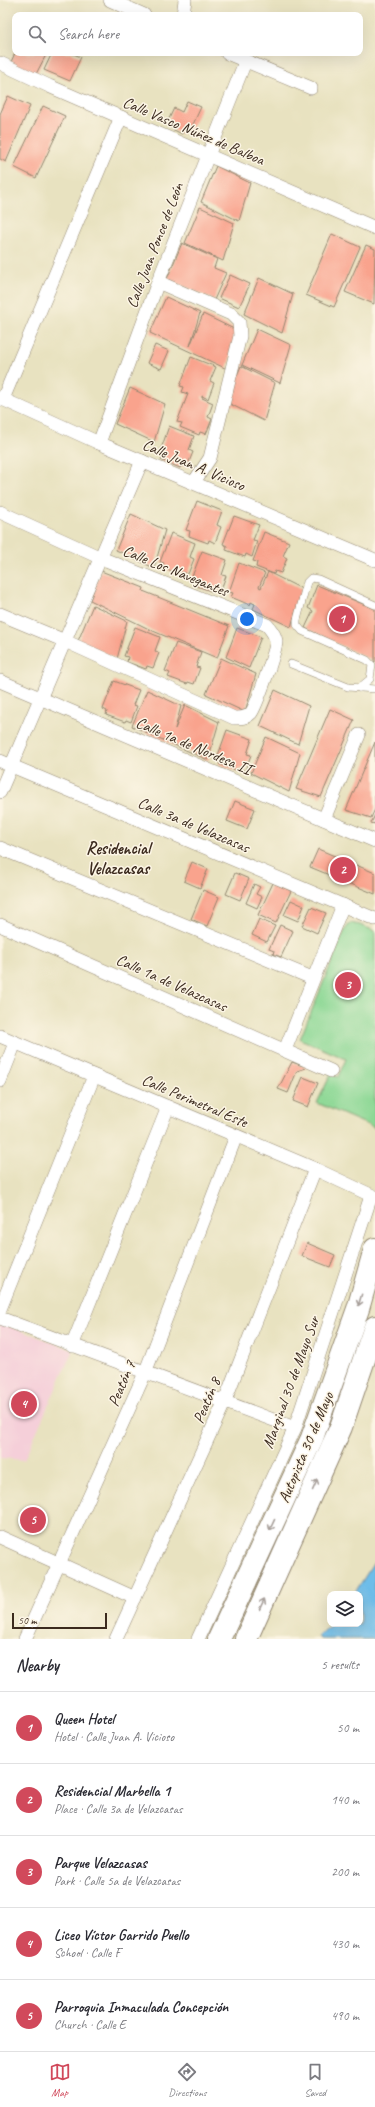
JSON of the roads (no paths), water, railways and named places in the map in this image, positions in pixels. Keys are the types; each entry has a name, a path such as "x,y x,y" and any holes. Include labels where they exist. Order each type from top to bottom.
{"highway":[{"name":"Autopista 30 de Mayo","path":"219,1639 312,1438 358,1309 375,1249"},
{"name":"Autopista 30 de Mayo","path":"246,1639 341,1427 375,1327"}],"street":[{"path":"110,0 137,12"},
{"path":"183,12 185,0"},
{"path":"233,56 311,88"},
{"name":"Calle Juan Ponce de León","path":"99,443 158,282 245,62"},
{"name":"Calle Vasco Núñez de Balboa","path":"0,63 375,228"},
{"path":"1,399 121,117"},
{"path":"158,282 231,314 239,322 240,336 210,458 194,482"},
{"name":"Calle Juan A. Vicioso","path":"1,399 99,443 375,560"},
{"path":"0,792 6,763 40,699 142,461"},
{"name":"Calle Los Navegantes","path":"0,512 101,558 267,625 276,642 257,703 251,712 243,718 234,718 65,641"},
{"path":"0,614 65,641"},
{"name":"Calle 1a de Nordesa II","path":"0,681 375,841"},
{"path":"324,819 359,735"},
{"name":"Calle 3a de Velazcasas","path":"6,763 375,918"},
{"path":"0,848 312,978"},
{"path":"285,1050 312,978 343,905"},
{"name":"Calle 1a de Velazcasas","path":"0,925 331,1071"},
{"name":"Calle Perimetral Este","path":"0,1036 315,1169 373,1196"},
{"path":"0,1081 15,1043"},
{"path":"0,1308 94,1076"},
{"path":"72,1346 168,1107"},
{"name":"Peatón 7","path":"25,1639 145,1372 236,1136"},
{"name":"Peatón 8","path":"116,1639 224,1403 315,1169"},
{"name":"Marginal 30 de Mayo Sur","path":"198,1639 294,1428 373,1196"},
{"path":"0,1318 294,1428"},
{"path":"0,1537 135,1598"}],"lane":[{"path":"359,688 370,679 372,665 367,660 302,631 297,625 297,620 307,582 311,578 318,579 375,605"},
{"path":"291,664 348,687 375,689"}],"water":[{"path":"375,1561 375,1639 320,1639 318,1636 328,1627 363,1627 363,1591 356,1591"}],"place":[{"name":"Queen Hotel","path":"342,619"},
{"name":"Residencial Marbella 1","path":"343,870"},
{"name":"Parque Velazcasas","path":"348,985"},
{"name":"Liceo Víctor Garrido Puello","path":"24,1404"},
{"name":"Parroquia Inmaculada Concepción","path":"33,1520"}],"district":[{"name":"Residencial Velazcasas","path":"118,858"}]}
